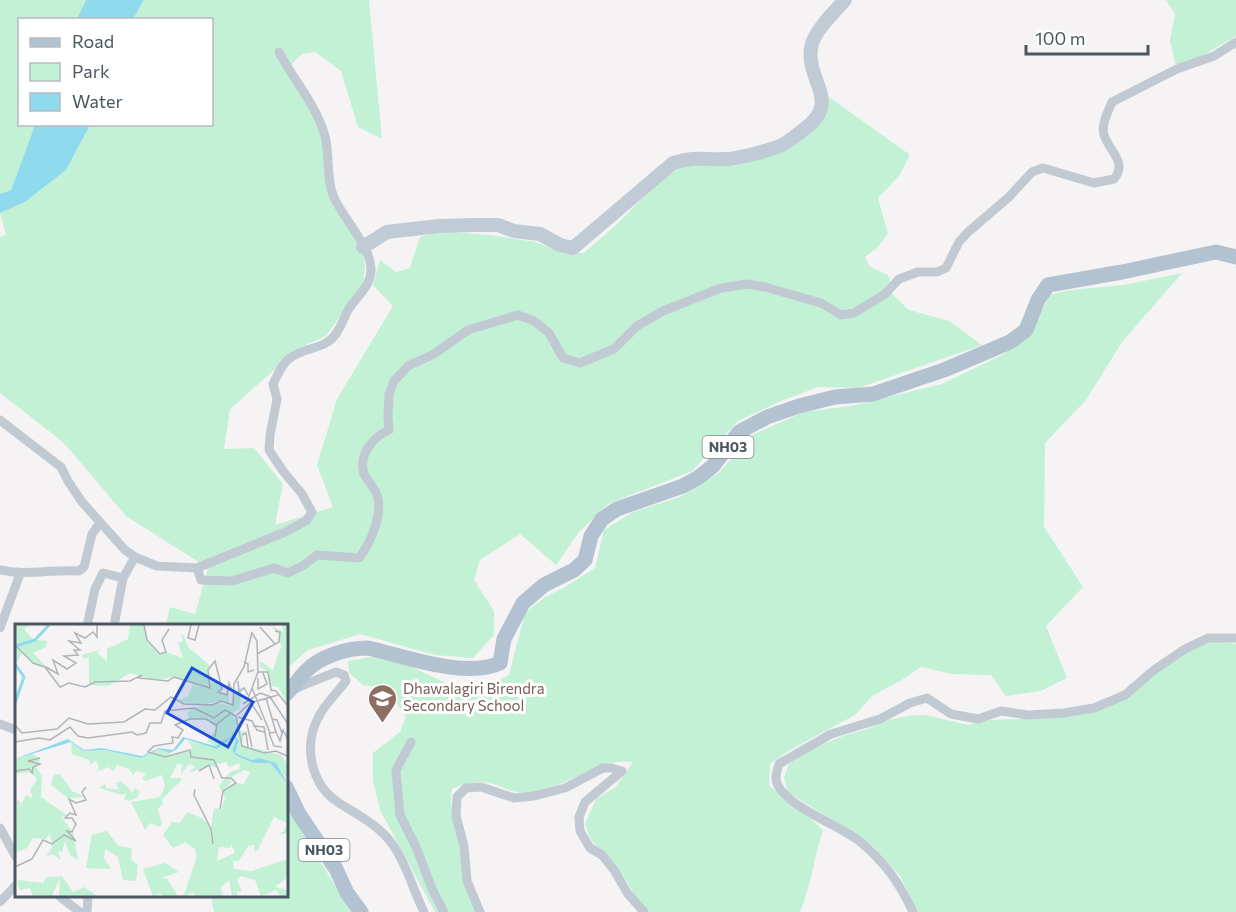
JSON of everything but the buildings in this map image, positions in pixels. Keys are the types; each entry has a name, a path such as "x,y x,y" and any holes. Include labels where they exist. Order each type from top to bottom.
{"main road":[{"name":"NH03","path":"288,693 307,670 320,661 357,648 368,648 439,665 490,668 500,663 504,639 523,603 544,585 574,570 585,560 591,536 602,519 617,509 683,486 699,477 713,466 739,432 767,417 799,406 835,397 873,394 944,370 1010,342 1026,330 1038,300 1048,285 1216,252 1236,257"},
{"name":"NH03","path":"288,791 299,814 336,869 346,893 361,912"}],"street":[{"path":"363,247 387,232 498,225 514,231 540,234 560,246 573,248 673,163 697,157 729,159 782,145 809,126 820,113 823,102 814,70 811,47 822,27 845,0"},
{"path":"197,568 201,580 231,581 274,568 288,573 304,566 317,555 359,558 369,541 377,518 378,505 378,496 363,471 365,457 370,443 379,434 389,430 387,417 389,394 394,381 408,366 434,354 468,330 518,315 534,321 549,333 563,358 580,363 614,349 637,326 663,311 721,288 747,284 765,286 821,303 841,315 854,313 885,294 899,279 918,272 937,272 946,268 959,242 967,233 1008,197 1032,172 1043,168 1094,183 1109,182 1114,179 1120,165 1104,136 1103,125 1112,102 1177,69 1214,56 1236,42"},
{"path":"0,420 61,467 68,481 100,523 125,550 157,566 197,568 306,521 312,512 302,494 269,450 277,399 273,384 281,367 290,358 302,351 329,343 336,335 348,310 369,282 371,267 363,247 333,196 325,137 315,108 287,69 279,52"},
{"path":"0,570 21,574 79,571 84,567 92,534 100,523"},
{"path":"114,624 123,578 135,557"},
{"path":"87,624 95,589 104,573 123,578"},
{"path":"0,628 21,574"},
{"path":"914,912 899,882 878,858 856,838 827,823 782,792 776,779 779,764 831,734 880,719 910,703 927,698 951,714 978,719 1001,711 1028,715 1064,713 1094,708 1125,695 1154,670 1208,638 1236,638"},
{"path":"288,693 336,672 344,675 346,681 318,717 310,738 313,772 324,791 369,822 393,845 410,877 424,912"},
{"path":"0,724 15,730"},
{"path":"411,741 396,770 400,815 444,912"},
{"path":"480,912 467,881 464,846 456,816 457,797 466,788 481,787 514,798 534,796 565,788 603,768 622,771 585,802 579,817 580,831 590,848 602,855 628,894 644,912"},
{"path":"0,828 15,855"},
{"path":"0,902 15,886"},
{"path":"60,897 81,912"},
{"path":"87,912 88,897"}],"green space":[{"path":"0,0 86,0 77,18 18,18 18,126 35,126 11,190 0,194"},
{"path":"144,0 369,0 382,139 358,127 341,71 315,52 302,54 291,65 316,108 333,191 361,236 365,267 363,285 326,336 299,348 230,409 224,449 254,448 283,484 275,525 333,507 317,465 337,399 393,306 373,285 380,260 396,272 410,268 420,237 441,231 490,235 535,242 563,253 584,253 656,185 682,166 735,166 772,155 824,115 829,97 910,155 899,176 878,198 888,234 877,248 865,257 869,266 888,275 893,295 909,310 949,321 982,345 858,388 818,387 738,421 692,471 608,504 579,532 556,565 520,534 480,560 474,580 494,611 494,635 473,658 435,655 360,634 308,650 288,667 288,624 166,624 170,607 195,614 208,568 126,516 63,442 0,393 0,237 6,235 0,213 25,202 66,170 89,126 213,126 213,18 134,18"},
{"path":"1166,0 1236,0 1236,36 1200,57 1176,66 1170,41 1175,14"},
{"path":"1182,273 1122,342 1086,400 1045,443 1044,527 1083,587 1046,626 1067,678 1041,691 1006,696 991,675 952,674 921,667 872,696 855,715 790,750 770,764 769,785 823,830 800,912 650,912 645,908 619,870 592,840 585,824 596,799 616,787 633,762 619,762 606,764 542,791 519,792 482,782 452,789 452,813 462,853 466,884 477,912 435,912 380,810 373,781 373,753 400,732 406,717 387,689 363,685 349,673 348,661 378,656 410,666 448,684 480,690 509,675 525,613 545,597 595,568 604,530 633,512 680,497 719,473 752,435 804,412 851,406 942,384 1002,355 1031,334 1050,295 1070,290 1124,285"},
{"path":"1212,640 1236,644 1236,912 918,912 900,876 874,847 788,792 784,778 789,764 816,747 843,736 888,720 908,716 926,715 968,725 990,720 1079,715 1105,708 1129,696 1145,681 1192,649"},
{"path":"288,809 351,912 214,912 211,897 288,897"}],"water":[{"path":"86,0 144,0 134,18 77,18"},
{"path":"35,126 89,126 66,170 25,202 0,213 0,194 11,190"}],"place":[{"name":"Dhawalagiri Birendra Secondary School","path":"382,724"}]}
